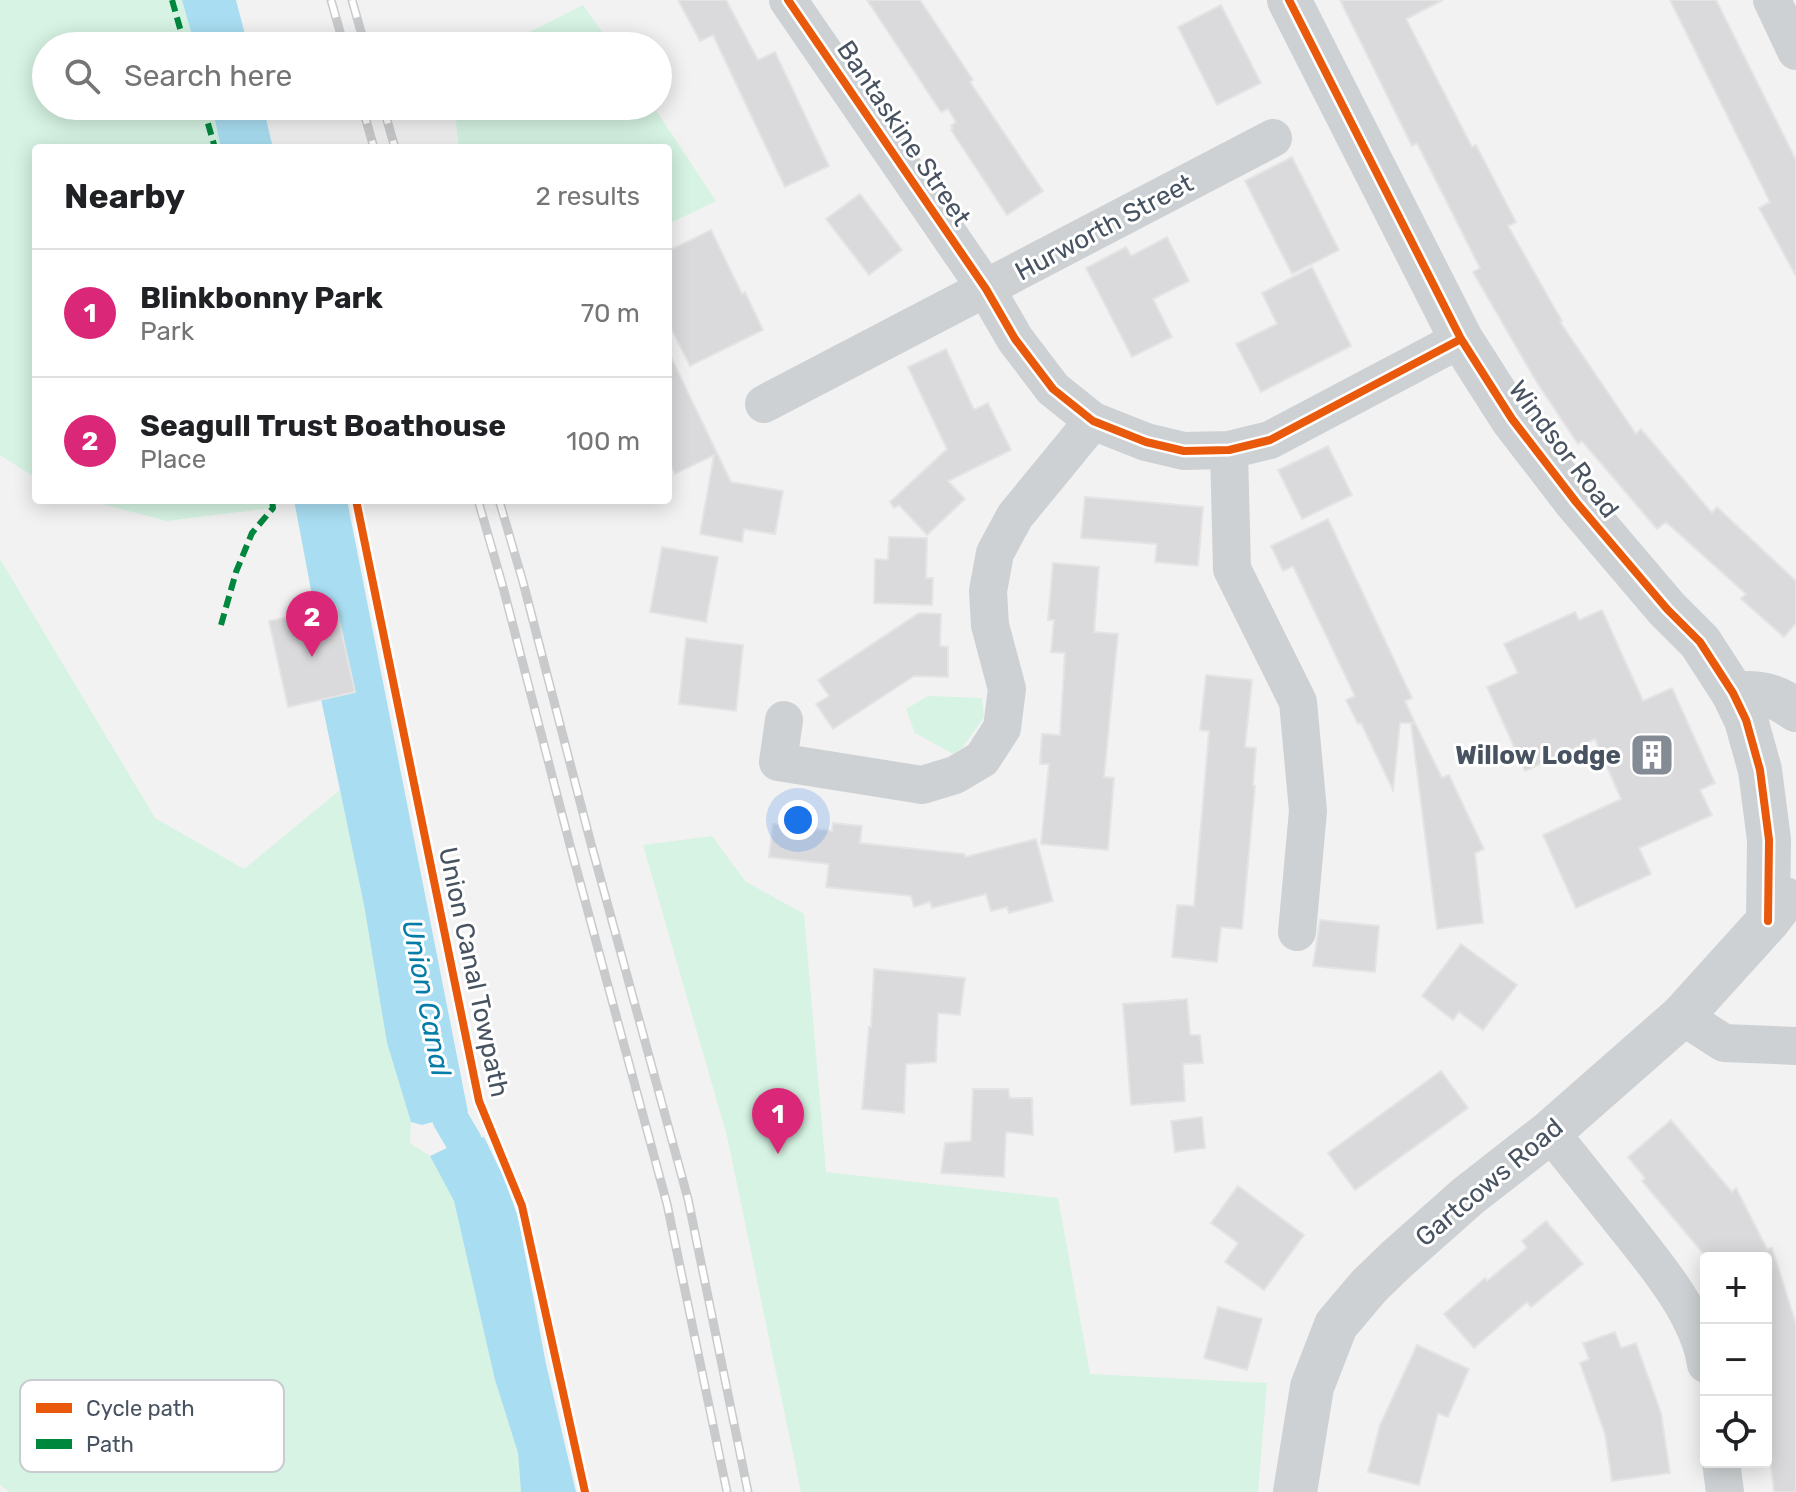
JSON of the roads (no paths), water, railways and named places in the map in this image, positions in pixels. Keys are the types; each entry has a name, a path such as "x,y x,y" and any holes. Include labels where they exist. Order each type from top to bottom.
{"street":[{"name":"Bantaskine Street","path":"788,0 986,289 1015,339 1053,389 1093,421 1146,442 1184,451 1229,450 1270,440 1461,339"},
{"name":"Windsor Road","path":"1289,0 1461,339 1521,431 1576,502 1667,609 1700,642 1733,693 1746,720 1760,770 1769,840 1768,921"},
{"path":"1772,0 1796,51"},
{"name":"Hurworth Street","path":"764,404 1273,138"},
{"path":"784,720 778,762 922,785 955,775 982,759 1002,728 1007,689 990,625 988,591 995,553 1015,516 1093,421"},
{"path":"1229,450 1232,569 1298,702 1308,811 1297,932"},
{"path":"1733,693 1758,692 1796,710"},
{"name":"Gartcows Road","path":"1295,1492 1312,1387 1336,1325 1397,1259 1468,1196 1550,1132 1682,1016 1768,921 1796,884"},
{"path":"1682,1016 1724,1043 1796,1046"},
{"path":"1550,1132 1669,1280 1700,1344"},
{"path":"1722,1468 1725,1492"}],"water":[{"path":"182,0 236,0 244,32 191,32"},
{"path":"215,120 266,120 272,144 220,144"},
{"path":"295,504 348,504 468,1112 422,1125 411,1122 387,1043 364,905 321,699 355,692 336,607 315,611"},
{"path":"484,1137 518,1217 546,1364 576,1492 521,1492 518,1453 495,1380 454,1201 430,1156 453,1145"}],"waterway":[{"name":"Union Canal","path":"441,1071 450,1118 464,1142 475,1190"}],"railway":[{"path":"331,0 340,32"},
{"path":"352,0 361,32"},
{"path":"366,120 373,144"},
{"path":"387,120 394,144"},
{"path":"479,504 667,1204 727,1492"},
{"path":"500,504 688,1199 748,1492"}],"place":[{"name":"Seagull Trust Boathouse","path":"312,657"},
{"name":"Willow Lodge","path":"1652,755"},
{"name":"Blinkbonny Park","path":"778,1154"}]}
